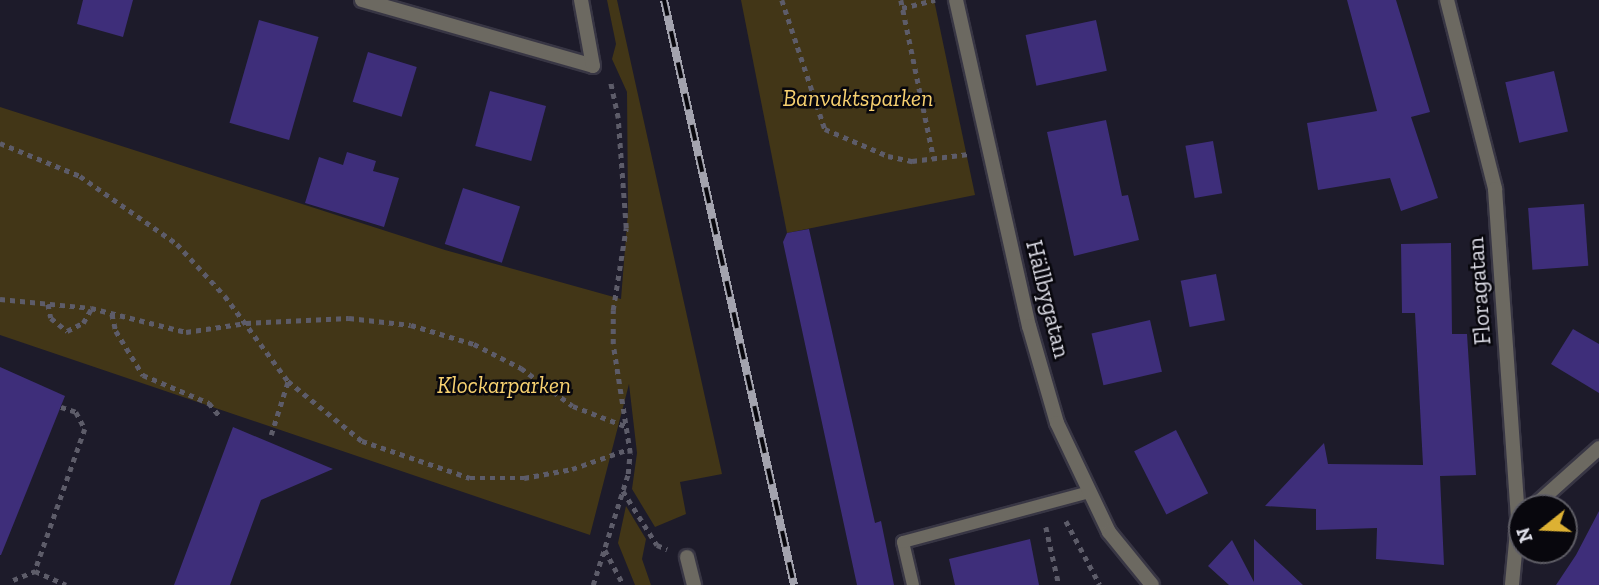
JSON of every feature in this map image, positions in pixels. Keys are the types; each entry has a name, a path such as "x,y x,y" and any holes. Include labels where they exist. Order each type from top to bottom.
{"street":[{"path":"362,0 593,66 581,0"},
{"name":"Hällbygatan","path":"956,0 1029,326 1056,423 1109,532 1152,585"},
{"name":"Floragatan","path":"1447,0 1495,189 1518,494"},
{"path":"1548,494 1599,448"},
{"path":"687,557 694,585"},
{"name":"Floragatan","path":"1511,585 1514,564"}],"lane":[{"path":"913,585 903,542 1090,492"}],"path":[{"path":"782,0 825,129 888,156 912,161 991,151"},
{"path":"901,0 934,159"},
{"path":"902,8 936,0"},
{"path":"593,66 609,78 618,118 626,228 613,310 613,344 629,449 623,490 593,585"},
{"path":"0,143 80,176 114,197 177,244 246,323 288,381 362,441 470,478 524,478 572,469 629,449"},
{"path":"0,299 91,308 186,332 246,323 349,318 411,324 474,344 521,368 573,406 625,426"},
{"path":"48,304 51,318 67,331 83,323 91,308"},
{"path":"112,314 120,340 143,374 209,403 221,418"},
{"path":"271,435 288,381"},
{"path":"35,571 85,429 76,412 61,407"},
{"path":"623,490 657,545 687,557"},
{"path":"1060,500 1069,532 1100,585"},
{"path":"1042,505 1059,585"},
{"path":"605,550 624,585"},
{"path":"13,580 35,571 66,585"}],"green space":[{"name":"Klockarparken","path":"607,0 617,0 722,474 680,482 686,514 655,527 632,489 637,453 629,384 590,535 0,335 0,107 445,250 621,299 628,211 627,92 612,59 616,44"},
{"name":"Banvaktsparken","path":"741,0 934,0 975,195 787,233"},
{"path":"626,506 646,539 642,559 651,585 635,585 618,543"}],"building":[{"path":"83,0 133,0 123,37 77,24"},
{"path":"1347,0 1396,0 1430,112 1411,117 1438,198 1401,211 1390,178 1318,190 1307,123 1377,111"},
{"path":"259,20 319,37 289,140 230,123"},
{"path":"1096,20 1107,71 1036,86 1026,35"},
{"path":"368,52 417,67 402,117 353,102"},
{"path":"1554,71 1568,131 1519,143 1505,82"},
{"path":"490,91 546,106 531,161 475,146"},
{"path":"1106,120 1122,196 1128,195 1139,240 1074,256 1047,132"},
{"path":"1213,141 1222,193 1195,198 1185,146"},
{"path":"347,152 376,161 373,171 399,178 384,227 305,203 319,157 343,165"},
{"path":"463,188 520,207 502,263 445,244"},
{"path":"1584,204 1588,266 1532,270 1528,208"},
{"path":"809,229 875,523 881,521 894,585 857,585 783,242 787,233"},
{"path":"1451,243 1452,334 1467,334 1476,475 1440,476 1444,565 1376,559 1377,528 1316,530 1316,509 1265,506 1324,443 1328,464 1423,465 1415,313 1402,313 1401,244"},
{"path":"1216,274 1225,320 1190,327 1181,281"},
{"path":"1150,320 1162,372 1103,385 1092,333"},
{"path":"1573,329 1599,344 1599,393 1551,364"},
{"path":"0,367 65,396 1,555 0,555"},
{"path":"233,427 333,469 261,500 230,585 174,585"},
{"path":"1176,430 1208,493 1166,515 1134,451"},
{"path":"1599,511 1599,585 1556,585 1570,564 1578,564 1578,551"},
{"path":"1030,539 1039,585 955,585 949,559"},
{"path":"1254,539 1303,585 1229,585 1208,566 1232,540 1254,582"}],"railway":[{"path":"664,0 794,585"}]}
